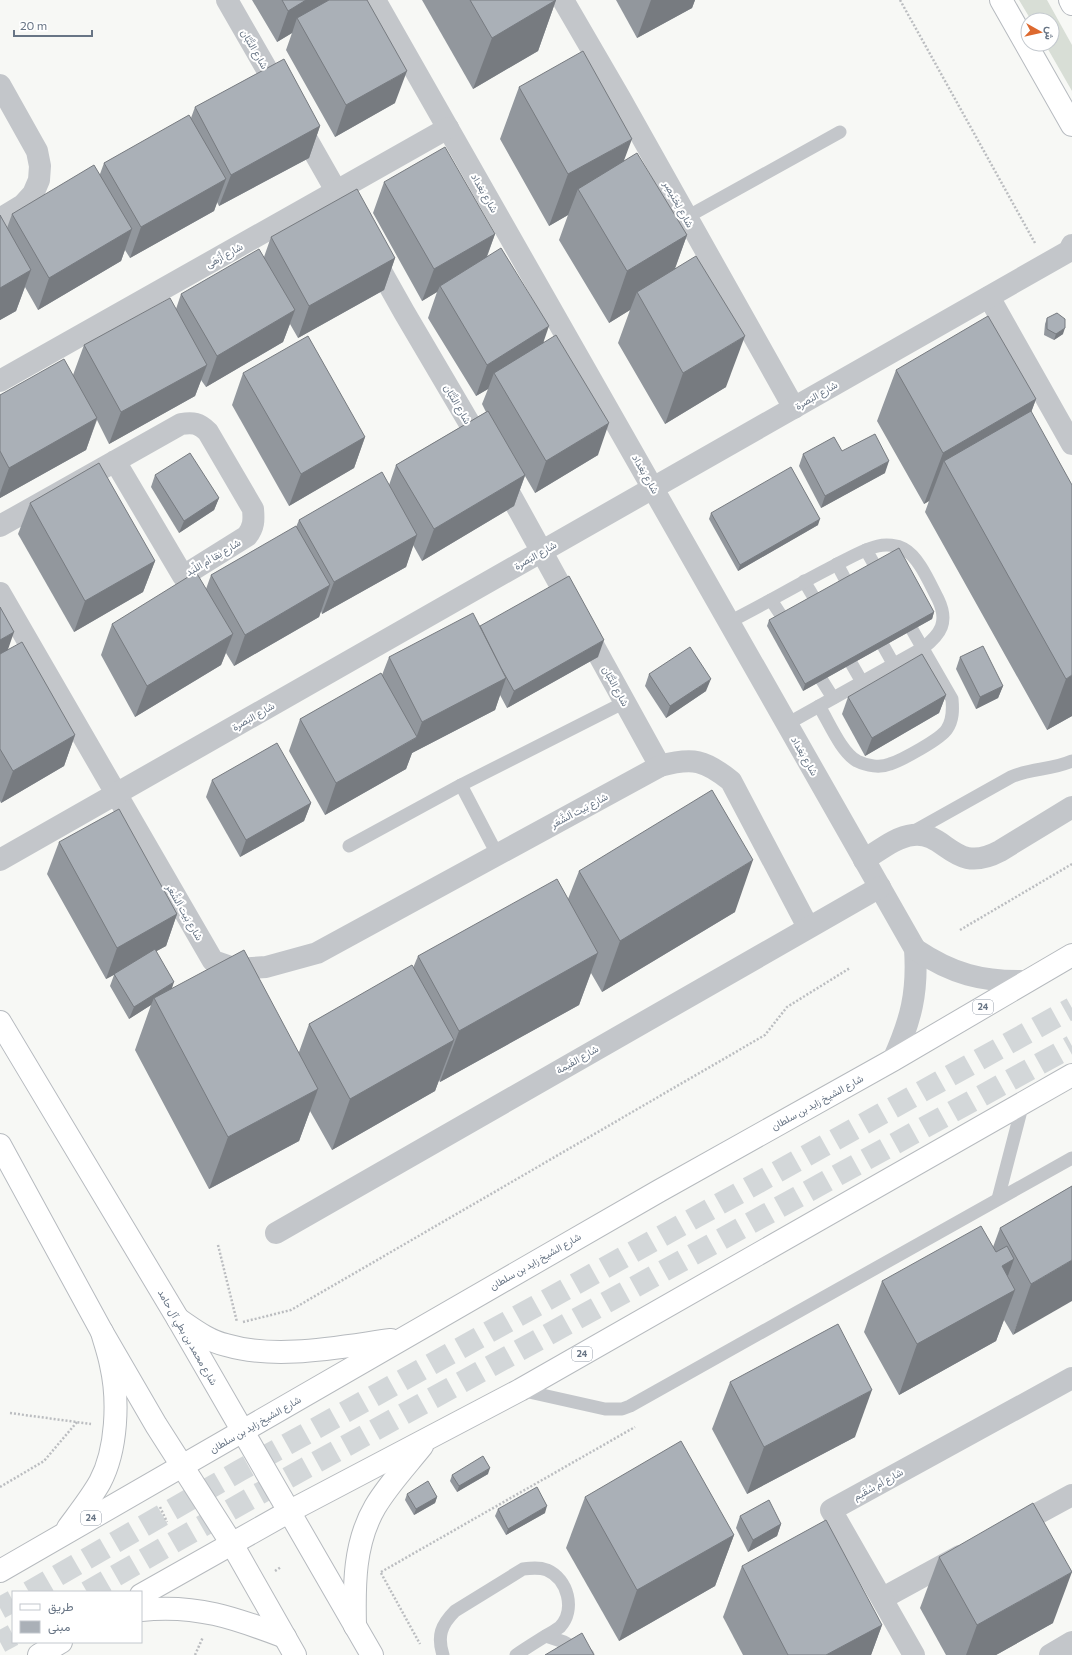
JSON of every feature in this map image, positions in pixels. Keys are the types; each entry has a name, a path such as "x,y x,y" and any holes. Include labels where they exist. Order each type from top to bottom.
{"main road":[{"path":"1001,0 1072,125"},
{"path":"1070,0 1072,4"},
{"name":"شارع الشيخ زايد بن سلطان","path":"0,1571 400,1339 659,1191 893,1060 1072,955"},
{"name":"شارع محمد بن بطي آل حامد","path":"0,1022 178,1319 372,1655"},
{"name":"24","path":"142,1594 290,1512 520,1390 1072,1075"},
{"path":"0,1145 102,1332 156,1425 232,1544 290,1646"},
{"path":"178,1319 200,1334 225,1345 254,1350 285,1351 324,1349 400,1339"},
{"path":"63,1535 87,1503 100,1481 111,1451 115,1427 112,1365 102,1332"},
{"path":"355,1626 356,1567 362,1536 376,1505 426,1440"},
{"path":"142,1610 173,1608 210,1612 229,1616 290,1646"},
{"path":"39,1655 59,1643"}],"street":[{"name":"شارع التَّبَّان","path":"227,0 542,551 660,766"},
{"name":"شارع بَغداد","path":"375,0 915,949 915,993 911,1014 893,1060"},
{"name":"شارع لِخنَيصِر","path":"563,0 794,408"},
{"path":"0,85 37,151 40,166 39,180 33,194 23,205 0,219"},
{"name":"شارع أَزْهَى","path":"0,381 448,128"},
{"name":"شارع البَصرة","path":"0,860 1071,249"},
{"path":"989,297 1072,444"},
{"name":"شارع نِقا أم اللِّبَد","path":"0,526 115,461 181,424 191,422 200,425 208,432 253,510 253,529 248,536 183,576 115,461"},
{"name":"شارع بَيت اَلشَّعَر","path":"0,593 213,961 236,969 266,967 317,953 660,766"},
{"path":"660,766 679,761 698,762 716,769 731,782 808,927"},
{"path":"864,860 902,837 914,835 923,835 933,839 960,856 970,858 991,856 1072,807"},
{"name":"شارع الفَيمة","path":"276,1233 880,887"},
{"name":"شارع بَغداد","path":"915,949 933,961 951,970 969,976 988,980 1027,981"},
{"name":"شارع أم سُقَيم","path":"914,1655 883,1598 831,1510 1072,1378"},
{"path":"883,1598 1072,1495"},
{"path":"1050,1655 1072,1642"}],"lane":[{"path":"687,217 840,132"},
{"path":"730,622 804,581 878,545 891,545 904,549 915,558 938,600 942,611 942,624 939,634 923,648 787,724"},
{"path":"866,550 889,589"},
{"path":"837,564 860,604"},
{"path":"804,581 828,621"},
{"path":"771,600 796,639"},
{"path":"819,706 848,754 857,761 868,765 879,766 890,764 940,737 947,729 953,710 952,700 896,602"},
{"path":"867,618 894,664"},
{"path":"835,635 862,682"},
{"path":"804,652 833,698"},
{"path":"348,846 461,785 625,702"},
{"path":"902,837 1022,772 1052,767 1072,761"},
{"path":"461,785 497,854"},
{"path":"998,1200 1023,1103"},
{"path":"520,1390 605,1409 613,1410 630,1406 1072,1158"},
{"path":"443,1655 440,1643 441,1631 446,1620 455,1611 523,1569 535,1567 547,1570 556,1576 564,1585 568,1596 566,1618 559,1628 516,1655"},
{"path":"546,1636 564,1642 588,1655"}],"path":[{"path":"900,0 1038,247"},
{"path":"960,930 1072,864"},
{"path":"218,1245 238,1324 291,1310 765,1035 787,1007 850,968"},
{"path":"10,1413 96,1425"},
{"path":"0,1487 44,1461 77,1422"},
{"path":"158,1503 167,1522"},
{"path":"422,1648 381,1572 488,1511"}],"shaded area":[{"path":"1019,0 1047,0 1054,12 1026,12"},
{"path":"1060,23 1072,45 1072,91 1050,52 1060,52"}],"building":[{"path":"282,0 306,0 288,11"},
{"path":"329,0 367,0 407,71 346,105 297,18"},
{"path":"470,0 556,0 492,38"},
{"path":"583,51 632,139 568,174 519,87"},
{"path":"284,59 320,126 231,175 195,107"},
{"path":"189,115 226,179 141,227 104,163"},
{"path":"445,147 495,234 434,269 384,182"},
{"path":"637,153 687,235 627,271 578,189"},
{"path":"94,165 132,229 49,278 12,214"},
{"path":"357,189 395,258 309,306 271,237"},
{"path":"0,215 31,270 0,288"},
{"path":"501,248 549,326 487,365 440,286"},
{"path":"259,249 295,310 217,356 181,294"},
{"path":"696,256 745,336 683,373 637,292"},
{"path":"170,298 207,365 121,412 84,345"},
{"path":"1057,313 1065,319 1065,328 1056,334 1047,329 1047,318"},
{"path":"988,316 1036,399 943,453 896,370"},
{"path":"556,335 609,423 546,461 494,373"},
{"path":"308,336 365,437 301,474 243,373"},
{"path":"64,359 97,418 9,468 0,451 0,395"},
{"path":"488,411 525,475 434,529 396,465"},
{"path":"1031,411 1072,485 1072,675 1066,679 944,461"},
{"path":"875,434 889,461 825,496 803,454 834,437 842,451"},
{"path":"190,453 219,498 184,521 155,475"},
{"path":"99,463 155,561 85,601 30,503"},
{"path":"791,467 820,519 740,565 711,513"},
{"path":"382,472 417,535 334,582 299,520"},
{"path":"296,526 330,585 245,635 211,575"},
{"path":"899,548 934,612 805,684 769,620"},
{"path":"196,572 233,634 147,686 112,624"},
{"path":"569,576 604,640 514,691 480,626"},
{"path":"0,607 14,632 0,640"},
{"path":"473,613 506,678 422,722 389,657"},
{"path":"22,642 75,735 13,771 0,749 0,654"},
{"path":"983,646 1003,686 980,697 960,657"},
{"path":"690,647 711,679 670,706 649,674"},
{"path":"922,654 946,695 872,738 848,697"},
{"path":"381,673 417,737 336,783 300,719"},
{"path":"277,743 311,803 246,840 212,780"},
{"path":"712,790 753,860 620,941 579,871"},
{"path":"119,809 177,914 117,948 59,842"},
{"path":"557,879 598,953 459,1031 418,956"},
{"path":"155,949 174,982 134,1007 114,974"},
{"path":"244,950 318,1089 228,1137 154,998"},
{"path":"412,965 454,1040 350,1099 309,1024"},
{"path":"1072,1186 1072,1260 1031,1284 1000,1228"},
{"path":"981,1226 996,1252 1007,1246 1014,1259 1002,1266 1015,1290 917,1344 882,1281"},
{"path":"838,1324 872,1390 764,1447 730,1382"},
{"path":"681,1441 734,1535 637,1590 585,1497"},
{"path":"483,1456 490,1468 459,1486 452,1475"},
{"path":"428,1481 437,1497 416,1509 407,1494"},
{"path":"537,1487 547,1506 508,1529 498,1509"},
{"path":"769,1500 781,1524 753,1540 740,1516"},
{"path":"1033,1503 1072,1572 977,1625 939,1557"},
{"path":"826,1520 882,1625 826,1655 788,1655 742,1566"},
{"path":"582,1633 594,1655 545,1655"}],"tunnel":[{"path":"31,1591 239,1471 1072,1008"},
{"path":"89,1591 253,1497 1072,1046"},
{"path":"0,1608 12,1602"},
{"path":"0,1642 12,1636"}]}
